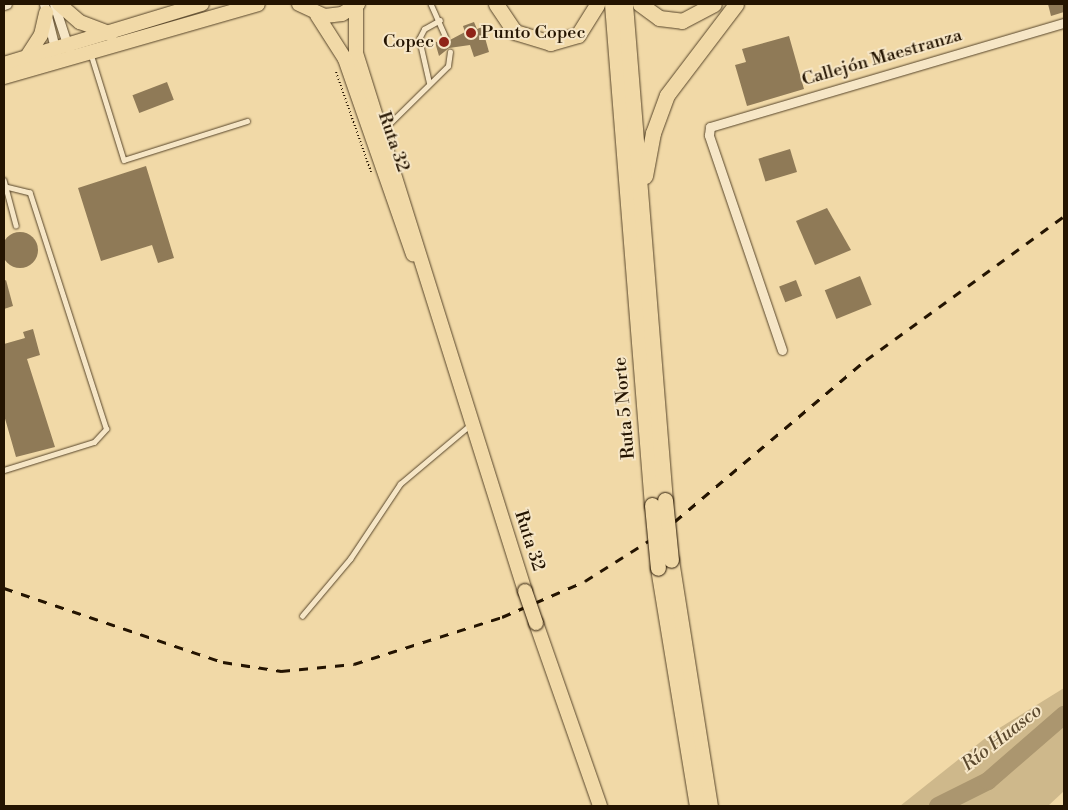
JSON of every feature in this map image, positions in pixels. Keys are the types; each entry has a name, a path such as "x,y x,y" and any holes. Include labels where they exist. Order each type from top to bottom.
{"highway":[{"path":"496,4 515,32 550,44 578,34 598,4"},
{"name":"Ruta 5 Norte","path":"612,4 658,503 665,564 694,755 697,806"},
{"name":"Ruta 5 Norte","path":"625,4 642,232 658,503"},
{"path":"640,4 659,18 682,22 714,4"},
{"path":"642,232 647,160 657,118 683,70 736,4"},
{"name":"Ruta 5 Norte","path":"694,755 710,806"}],"main road":[{"path":"59,4 80,22 111,34"},
{"path":"4,76 111,34 202,4"},
{"path":"4,64 26,58 90,52 258,4"},
{"path":"298,4 317,15 334,16 357,5"},
{"name":"Ruta 32","path":"357,5 354,44 376,132"},
{"path":"26,58 41,35 48,7"},
{"name":"Ruta 32","path":"317,15 341,49 376,132 428,286 525,591 600,806"}],"street":[{"path":"48,7 63,54"},
{"name":"Callejón Maestranza","path":"782,350 710,128 1064,23"}],"lane":[{"path":"431,4 436,9 446,38"},
{"path":"436,9 441,4"},
{"path":"429,83 419,39 424,29 440,20"},
{"path":"90,52 124,160 247,120"},
{"path":"376,132 448,66 450,52"},
{"path":"4,180 16,225"},
{"path":"4,470 94,442 106,429 30,193 6,187"},
{"path":"302,616 350,559 400,484 472,424"}],"shaded area":[{"path":"1064,688 1064,791 1048,806 900,806 993,732"}],"building":[{"path":"1048,4 1064,4 1064,12 1051,16"},
{"path":"474,22 477,29 482,27 489,52 474,57 470,45 449,48 439,56 435,42 448,41 465,32 463,26"},
{"path":"789,36 804,89 747,106 735,65 746,62 742,49"},
{"path":"167,82 174,100 139,113 132,95"},
{"path":"790,149 797,172 765,182 758,159"},
{"path":"146,166 174,258 158,263 152,245 101,261 78,188"},
{"path":"827,208 851,250 815,265 796,221"},
{"path":"20,232 27,233 33,237 37,243 37,257 33,263 27,267 20,268 13,267 7,263 3,257 2,250 3,243 7,237 13,233"},
{"path":"860,276 872,305 836,319 825,290"},
{"path":"6,280 13,306 4,309 4,281"},
{"path":"796,280 802,296 785,302 779,286"},
{"path":"33,329 40,355 27,359 55,447 16,457 4,415 4,344 25,338 23,332"}],"waterway":[{"name":"Río Huasco","path":"938,806 988,781 1064,715"}],"railway":[{"path":"4,588 223,662 281,671 354,664 502,617 585,581 661,533 866,360 1064,216"}],"place":[{"name":"Punto Copec","path":"471,33"},
{"name":"Copec","path":"444,42"}]}
